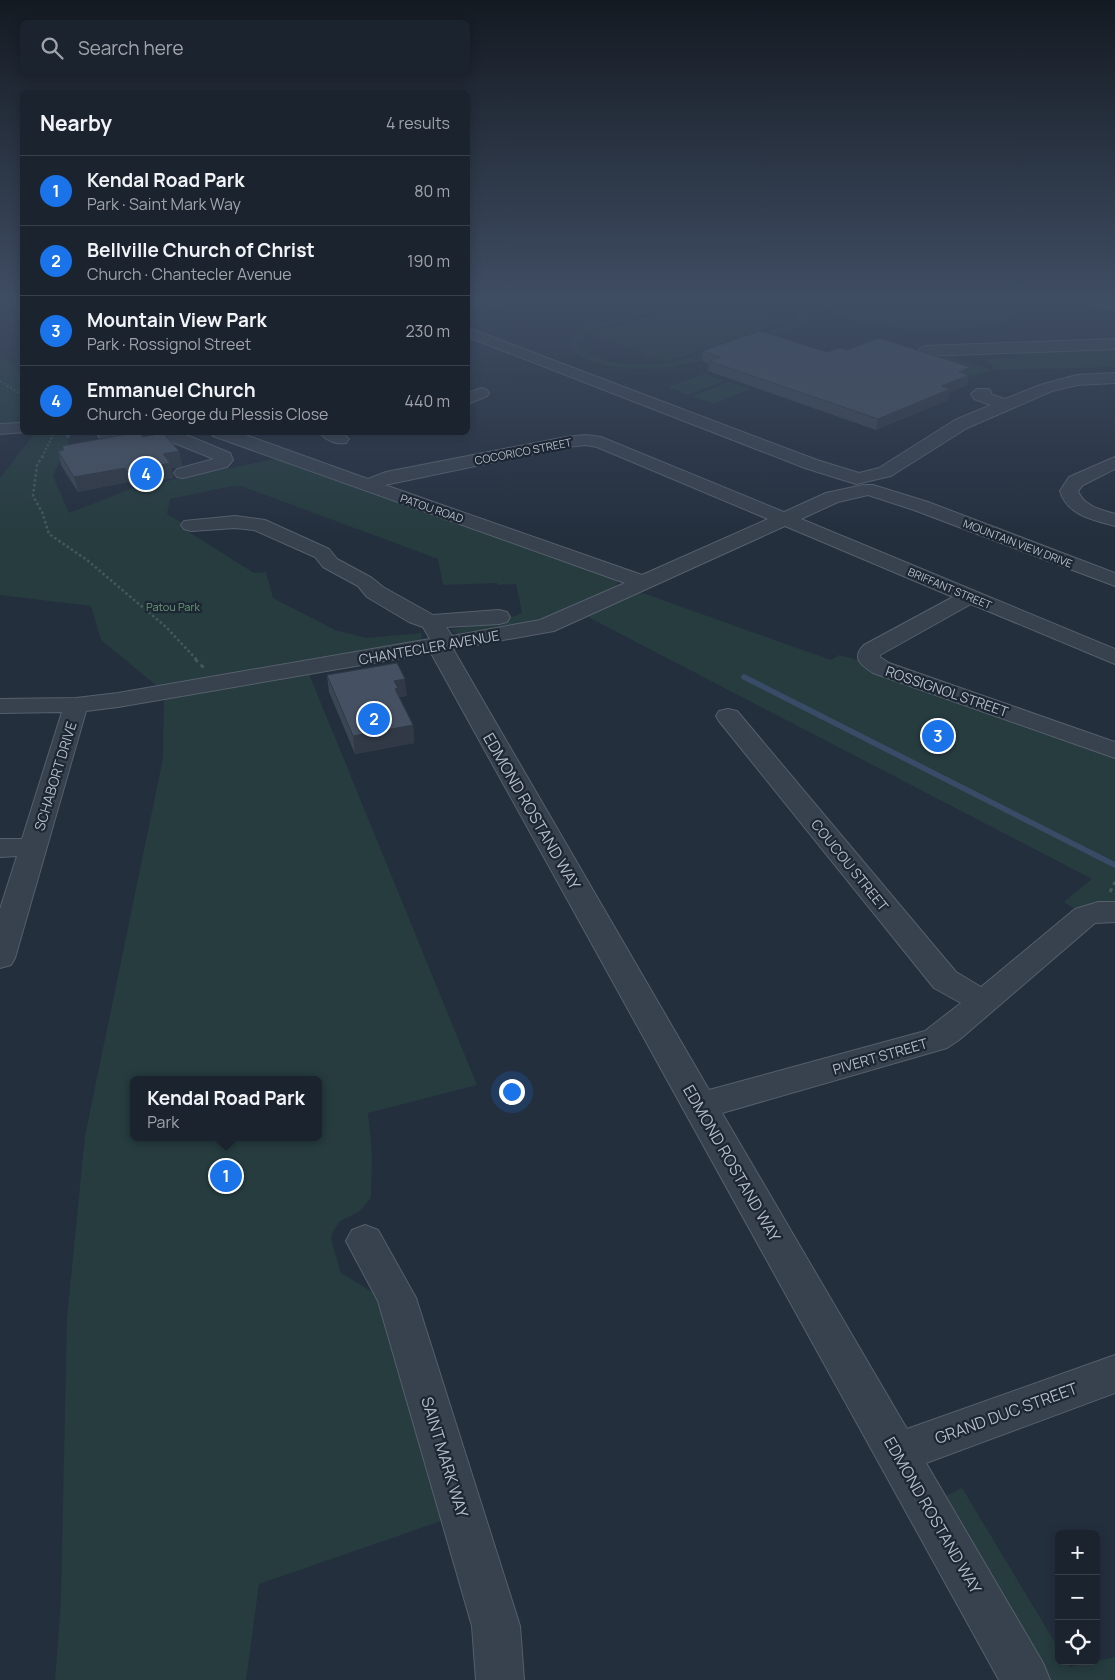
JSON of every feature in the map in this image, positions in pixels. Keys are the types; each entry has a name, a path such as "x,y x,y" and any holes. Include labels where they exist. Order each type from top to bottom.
{"street":[{"name":"MOUNTAIN VIEW DRIVE","path":"586,377 1115,580"},
{"name":"CHANTECLER AVENUE","path":"0,706 76,704 118,700 203,685 436,634 552,624 862,484 962,424 1056,384 1077,380 1115,378"},
{"path":"983,392 979,394 980,396 1006,405"},
{"path":"0,429 20,428"},
{"path":"749,440 772,431"},
{"path":"170,435 224,457 221,463 183,473"},
{"path":"184,441 202,435"},
{"name":"PATOU ROAD","path":"227,435 645,583"},
{"path":"101,438 128,436"},
{"name":"COCORICO STREET","path":"368,485 395,476 566,442 586,440 607,444 786,519"},
{"path":"1115,462 1076,481 1069,491 1079,506 1115,520"},
{"name":"BRIFFANT STREET","path":"786,519 1115,657"},
{"path":"191,525 235,522 265,526 322,553 330,563 365,582 375,592 417,617 436,634 499,617"},
{"name":"ROSSIGNOL STREET","path":"970,596 872,650 869,653 869,660 881,668 1115,750"},
{"name":"EDMOND ROSTAND WAY","path":"436,634 442,652 1026,1680"},
{"name":"SCHABORT DRIVE","path":"0,958 76,704"},
{"name":"COUCOU STREET","path":"728,716 945,980 983,1002"},
{"name":"SCHABORT DRIVE","path":"0,848 33,848"},
{"name":"PIVERT STREET","path":"700,1106 928,1043 942,1036 1080,920 1098,912 1115,912"},
{"name":"SAINT MARK WAY","path":"365,1241 397,1298 496,1626 500,1680"},
{"name":"GRAND DUC STREET","path":"897,1453 1115,1374"}],"path":[{"path":"0,382 20,394"},
{"path":"53,435 47,451 37,465 33,496 42,512 49,534 87,560 166,627 205,670 203,685"}],"green space":[{"path":"0,377 20,377 20,426 0,426"},
{"path":"695,377 715,377 725,381 688,395 668,387"},
{"path":"729,382 750,389 713,404 692,396"},
{"name":"Patou Park","path":"33,435 71,435 53,476 69,513 133,488 279,458 617,580 617,585 550,618 457,634 450,630 507,619 522,613 516,584 443,585 438,559 241,486 170,499 167,514 183,523 184,529 254,573 266,572 273,598 335,630 366,638 422,633 421,640 413,643 157,686 101,640 91,606 0,595 0,478"},
{"path":"640,592 831,660 839,655 858,660 870,670 1115,756 1115,905 1091,904 1074,908 1064,902 1092,879 586,616"},
{"path":"309,674 477,1085 368,1113 372,1154 371,1198 360,1211 340,1221 332,1233 331,1239 341,1273 382,1298 447,1519 259,1584 246,1680 55,1680 61,1600 67,1318 85,1136 163,758 164,699"},
{"path":"962,1488 1055,1642 1055,1665 1069,1665 1070,1667 1100,1665 1100,1660 1115,1657 1115,1680 1044,1680 939,1499"}],"building":[{"path":"757,377 963,377 941,386 950,389 878,419"},
{"path":"122,435 141,435 143,437 165,435 179,451 163,454 170,463 128,472 125,468 74,477 58,451 64,450 62,446"},
{"path":"397,663 405,679 394,681 398,688 395,689 413,725 353,736 327,675"}],"waterway":[{"path":"744,677 1115,865"}],"place":[{"name":"Emmanuel Church","path":"146,474"},
{"name":"Bellville Church of Christ","path":"374,719"},
{"name":"Mountain View Park","path":"938,736"},
{"name":"Kendal Road Park","path":"226,1176"}]}
